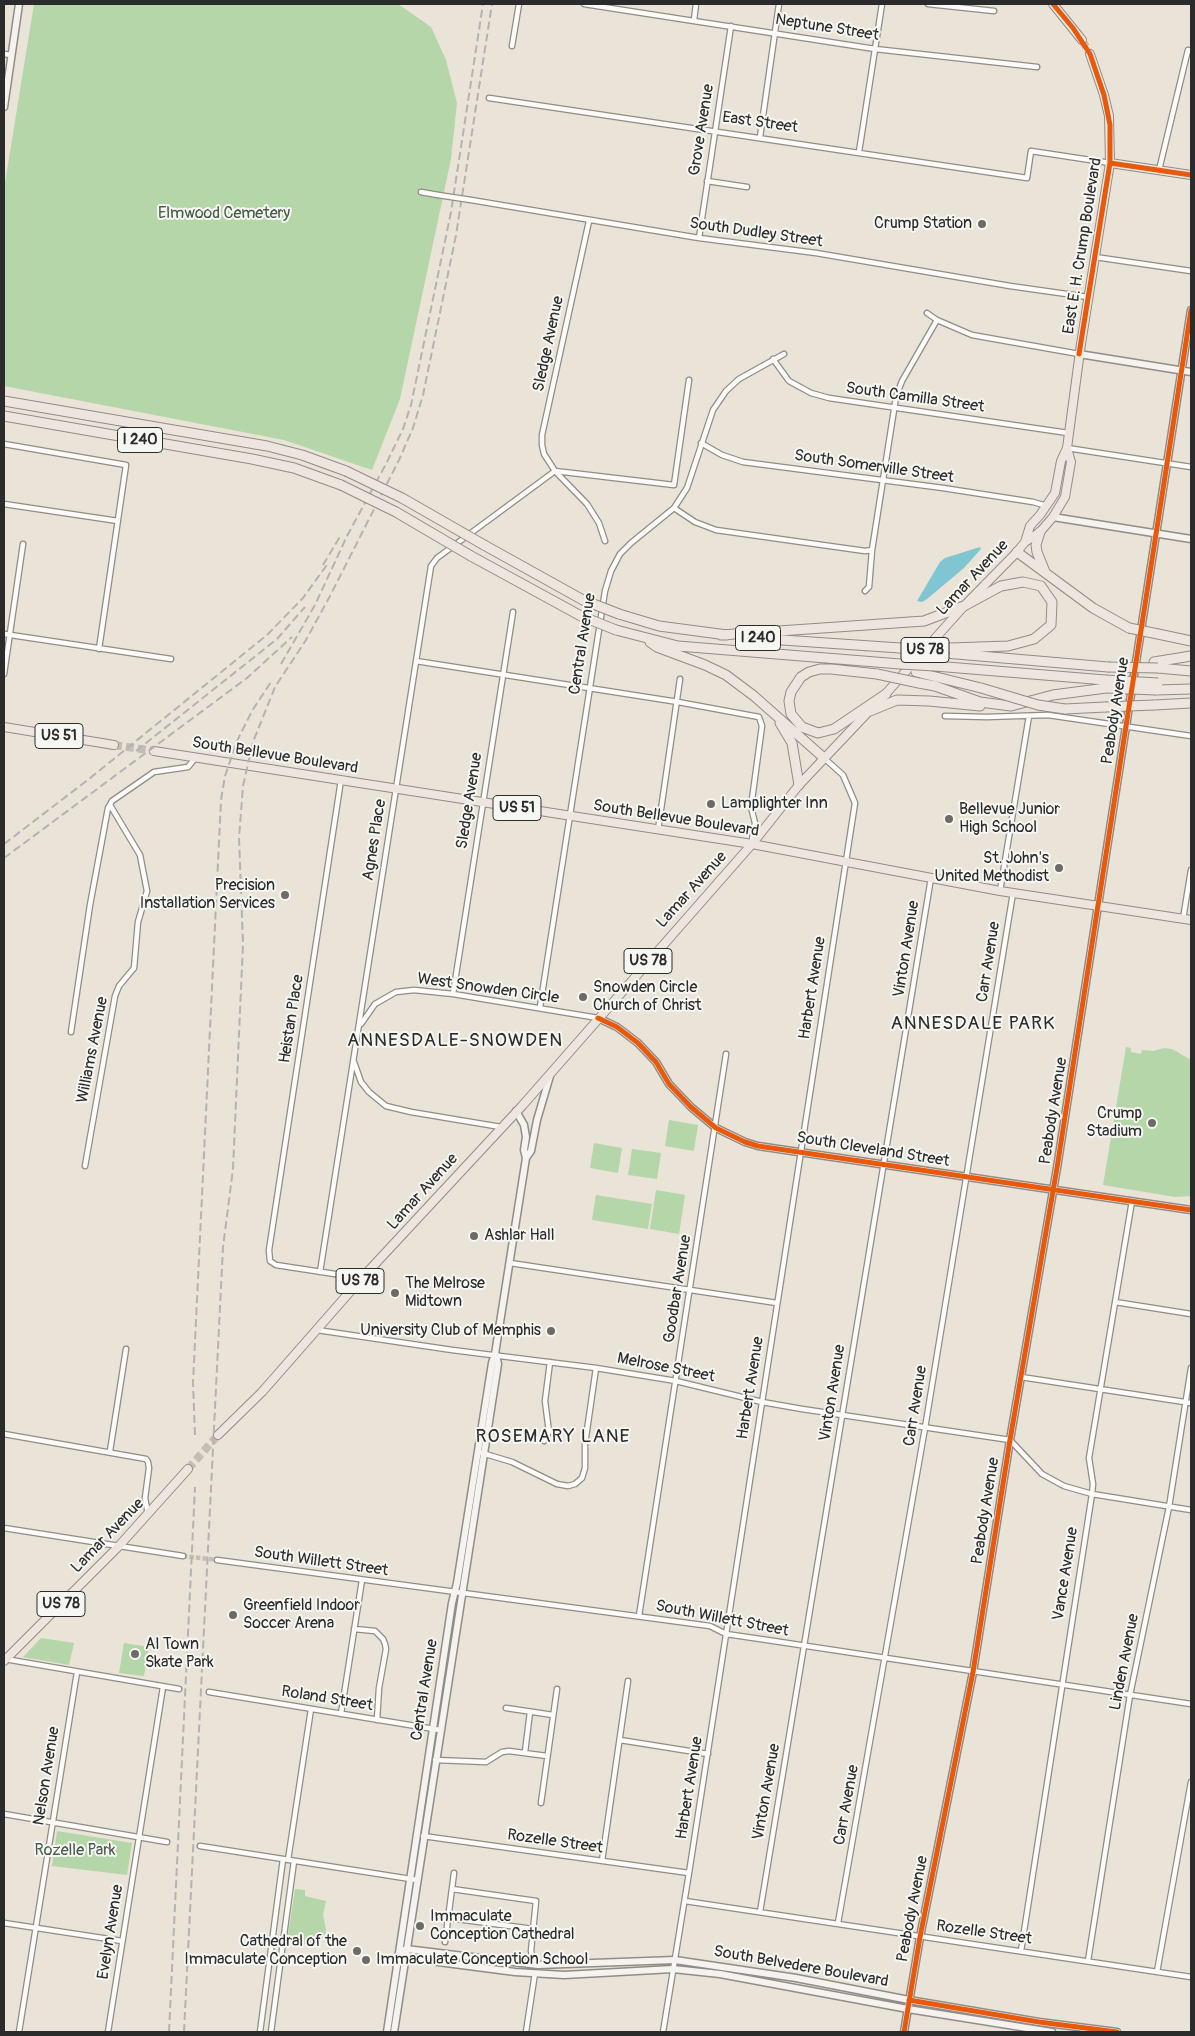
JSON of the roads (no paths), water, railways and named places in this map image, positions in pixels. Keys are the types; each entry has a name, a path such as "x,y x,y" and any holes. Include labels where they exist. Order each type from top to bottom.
{"highway":[{"name":"I 240","path":"4,401 267,446 302,455 346,471 402,498 583,600 619,614 659,626 722,635 841,645 947,651 1055,662 1156,665 1191,671"},
{"name":"I 240","path":"4,416 294,468 342,485 396,512 471,556 581,616 616,630 678,646 935,666 1106,684 1191,688"},
{"path":"1040,532 1036,545 1046,575"},
{"path":"1017,552 1046,575 1094,608 1129,628 1191,641"},
{"path":"722,635 924,621 964,606 1001,586 1023,582 1041,586 1052,602 1051,625 1034,639 1008,646 947,651"},
{"path":"644,638 658,647 726,675 754,696 824,758"},
{"path":"1156,665 1191,656"},
{"path":"900,664 916,672 981,688 1038,705 1065,709 1191,703"},
{"path":"886,694 834,729 818,733 802,728 791,714 789,701 791,692 801,677 809,672 831,669 877,674 935,686 980,702 1011,706"},
{"path":"870,711 898,700 1011,706 1106,684"},
{"path":"776,716 792,743 800,785"}],"main road":[{"path":"4,107 19,4"},
{"path":"1053,4 1082,40"},
{"name":"East E. H. Crump Boulevard","path":"1025,542 1040,532 1053,517 1065,497 1068,486 1071,462 1067,448 1068,433 1110,163 1109,116 1090,54"},
{"path":"1110,163 1191,175"},
{"name":"Peabody Avenue","path":"904,2032 920,1936 974,1672 1010,1440 1054,1190 1191,310"},
{"path":"1079,354 1191,372"},
{"name":"East E. H. Crump Boulevard","path":"1025,542 1030,526 1047,506 1054,493 1061,461 1067,448"},
{"path":"1053,517 1191,539"},
{"name":"Lamar Avenue","path":"218,1435 262,1392 362,1278 551,1073 752,844 824,758 886,694 964,606 1025,542"},
{"name":"US 51","path":"4,727 114,745"},
{"name":"South Bellevue Boulevard","path":"154,751 752,844 1000,891 1187,919"},
{"name":"South Cleveland Street","path":"598,1018 617,1026 638,1043 656,1062 669,1084 691,1107 716,1128 745,1142 800,1152 1191,1210"},
{"name":"Central Avenue","path":"526,1158 531,1151 538,1113 551,1073"},
{"name":"Central Avenue","path":"387,2032 432,1760 440,1730 458,1592 498,1364 496,1354 526,1158 524,1150 525,1131 516,1111"},
{"name":"Lamar Avenue","path":"4,1660 118,1547 188,1469"},
{"name":"Central Avenue","path":"432,1760 433,1729 452,1603 458,1592"},
{"name":"Central Avenue","path":"394,2032 406,1957 413,1879"},
{"path":"399,1953 406,1949"},
{"name":"South Belvedere Boulevard","path":"406,1949 564,1975 673,1969 720,1974 908,2009 1052,2032"},
{"name":"South Belvedere Boulevard","path":"399,1953 406,1957 535,1969 675,1960 796,1978 909,2000 1039,2022 1117,2032"},
{"path":"795,1988 796,1978"}],"street":[{"path":"512,46 519,4"},
{"name":"Neptune Street","path":"584,4 609,6 875,49 1038,67"},
{"path":"694,20 696,4"},
{"path":"760,137 779,4"},
{"path":"859,152 882,4"},
{"path":"928,4 994,11"},
{"name":"Grove Avenue","path":"699,238 731,26"},
{"path":"1159,170 1190,51"},
{"path":"4,54 12,55"},
{"name":"East Street","path":"489,98 1027,178 1031,152 1110,163"},
{"path":"707,181 747,187"},
{"name":"South Dudley Street","path":"421,192 699,238 816,253 1010,286 1088,297"},
{"name":"Sledge Avenue","path":"555,471 544,454 542,435 589,220"},
{"path":"1095,257 1191,271"},
{"path":"927,313 937,320 972,335 1079,354"},
{"path":"865,591 869,587 872,550 893,408 902,381 937,320"},
{"name":"Central Avenue","path":"540,1007 605,591 611,571 620,554 630,543 674,508 687,488 713,410 726,391 739,379 784,354"},
{"name":"South Camilla Street","path":"773,359 789,381 811,393 829,398 1068,433"},
{"path":"555,471 674,485 689,380"},
{"name":"South Somerville Street","path":"701,443 722,454 744,462 943,488 1047,506"},
{"path":"4,444 126,465 99,649"},
{"path":"1067,448 1191,467"},
{"path":"555,471 587,504 599,523 605,541"},
{"name":"Agnes Place","path":"320,1272 430,566 437,558 555,471"},
{"path":"4,504 118,521"},
{"path":"674,508 695,522 716,530 865,551 872,550"},
{"path":"4,674 23,544"},
{"name":"Sledge Avenue","path":"452,994 513,612"},
{"path":"4,634 171,659"},
{"path":"416,661 678,702 759,717 762,726 750,806 755,823 752,844"},
{"path":"658,830 680,679"},
{"path":"945,716 987,717 1048,714 1191,736"},
{"path":"1000,891 1029,716"},
{"path":"110,805 112,801 154,772 188,767 196,758"},
{"name":"Harbert Avenue","path":"663,2032 708,1754 855,803 843,775 824,758"},
{"name":"Heistan Place","path":"320,1272 276,1264 270,1261 269,1250 341,780"},
{"name":"Williams Avenue","path":"71,1032 91,902 110,805"},
{"name":"Williams Avenue","path":"85,1166 115,996 134,968 138,922 147,891 140,855 110,805"},
{"path":"1187,919 1191,870"},
{"name":"Vinton Avenue","path":"760,1912 931,878"},
{"name":"Carr Avenue","path":"838,1923 886,1659 1013,893"},
{"name":"West Snowden Circle","path":"359,1027 375,1004 396,992 414,990 540,1007 598,1018"},
{"name":"Goodbar Avenue","path":"639,1616 691,1290 726,1054"},
{"path":"354,1061 361,1082 368,1092 386,1106 501,1127"},
{"name":"Vance Avenue","path":"1020,1951 1092,1494 1089,1458 1132,1202"},
{"path":"510,1263 777,1303"},
{"path":"320,1272 362,1278"},
{"path":"1115,1302 1191,1314"},
{"name":"Melrose Street","path":"317,1330 452,1350 596,1368 676,1381 762,1402 842,1416 1010,1440"},
{"path":"110,1452 126,1349"},
{"path":"544,1441 549,1432 545,1401 550,1362"},
{"path":"481,1453 512,1462 557,1484 568,1486 575,1484 582,1478 586,1468 585,1444 596,1368"},
{"name":"Linden Avenue","path":"1088,1961 1130,1695 1169,1507 1188,1402 1191,1368"},
{"path":"1021,1377 1188,1402"},
{"path":"4,1434 142,1457 148,1462 145,1498 148,1514"},
{"path":"1010,1440 1042,1474 1064,1486 1092,1494 1191,1510"},
{"path":"4,1528 183,1556"},
{"name":"South Willett Street","path":"217,1560 710,1626 726,1634 1191,1704"},
{"path":"341,1714 362,1580"},
{"path":"354,1629 374,1631 379,1634 383,1639 386,1649 379,1688 377,1720"},
{"path":"4,1660 179,1689"},
{"name":"Nelson Avenue","path":"19,2032 77,1672"},
{"path":"602,1861 628,1681"},
{"name":"Evelyn Avenue","path":"108,2032 163,1686"},
{"path":"540,1804 557,1689"},
{"name":"Roland Street","path":"209,1692 440,1730"},
{"path":"506,1708 553,1715"},
{"path":"260,2032 285,1859 312,1710"},
{"path":"525,1752 530,1712"},
{"path":"620,1740 708,1754"},
{"path":"432,1760 486,1762 502,1752 525,1752 547,1756"},
{"path":"1157,1972 1191,1782"},
{"path":"4,1814 167,1842"},
{"path":"1184,1824 1191,1826"},
{"name":"Rozelle Street","path":"420,1836 689,1873"},
{"path":"200,1846 413,1879"},
{"path":"271,2032 294,1861"},
{"path":"445,1942 454,1872"},
{"path":"452,1889 536,1901 531,1951 535,1969 526,2032"},
{"name":"Rozelle Street","path":"685,1901 1191,1977"},
{"path":"449,1918 533,1929"},
{"path":"4,1923 122,1941"},
{"path":"268,1967 279,1969"}],"water":[{"path":"980,547 981,549 964,568 927,599 922,602 917,601 940,562 945,558"}],"tunnel":[{"path":"1082,40 1090,54"},
{"path":"114,745 154,751"},
{"path":"188,1469 218,1435"},
{"path":"183,1556 217,1560"}],"railway":[{"path":"281,664 315,605 347,536 386,464 403,429 411,405 451,212 483,4"},
{"path":"184,2032 223,1247 233,1169 243,944 239,838 243,786 253,742 275,687 306,640 330,596 399,460 413,428 423,395 456,235 492,4"},
{"path":"323,565 341,535"},
{"path":"4,844 89,779 267,635 303,598 329,562"},
{"path":"136,751 277,639 305,607"},
{"path":"4,858 247,678 292,637"},
{"path":"195,1435 193,1383 221,800 225,776 237,741 252,711 271,682"},
{"path":"169,2032 195,1487"}],"place":[{"name":"Crump Station","path":"982,224"},
{"name":"Lamplighter Inn","path":"711,804"},
{"name":"Bellevue Junior High School","path":"949,819"},
{"name":"St. John's United Methodist","path":"1059,868"},
{"name":"Precision Installation Services","path":"285,895"},
{"name":"Snowden Circle Church of Christ","path":"583,997"},
{"name":"Crump Stadium","path":"1152,1123"},
{"name":"Ashlar Hall","path":"474,1236"},
{"name":"The Melrose Midtown","path":"395,1293"},
{"name":"University Club of Memphis","path":"551,1331"},
{"name":"Greenfield Indoor Soccer Arena","path":"233,1615"},
{"name":"Al Town Skate Park","path":"135,1654"},
{"name":"Immaculate Conception Cathedral","path":"420,1926"},
{"name":"Cathedral of the Immaculate Conception","path":"357,1951"},
{"name":"Immaculate Conception School","path":"366,1960"}],"district":[{"name":"ANNESDALE PARK","path":"973,1024"},
{"name":"ANNESDALE-SNOWDEN","path":"455,1041"},
{"name":"ROSEMARY LANE","path":"553,1437"}],"park label":[{"name":"Elmwood Cemetery","path":"224,214"},
{"name":"Rozelle Park","path":"75,1851"}]}
